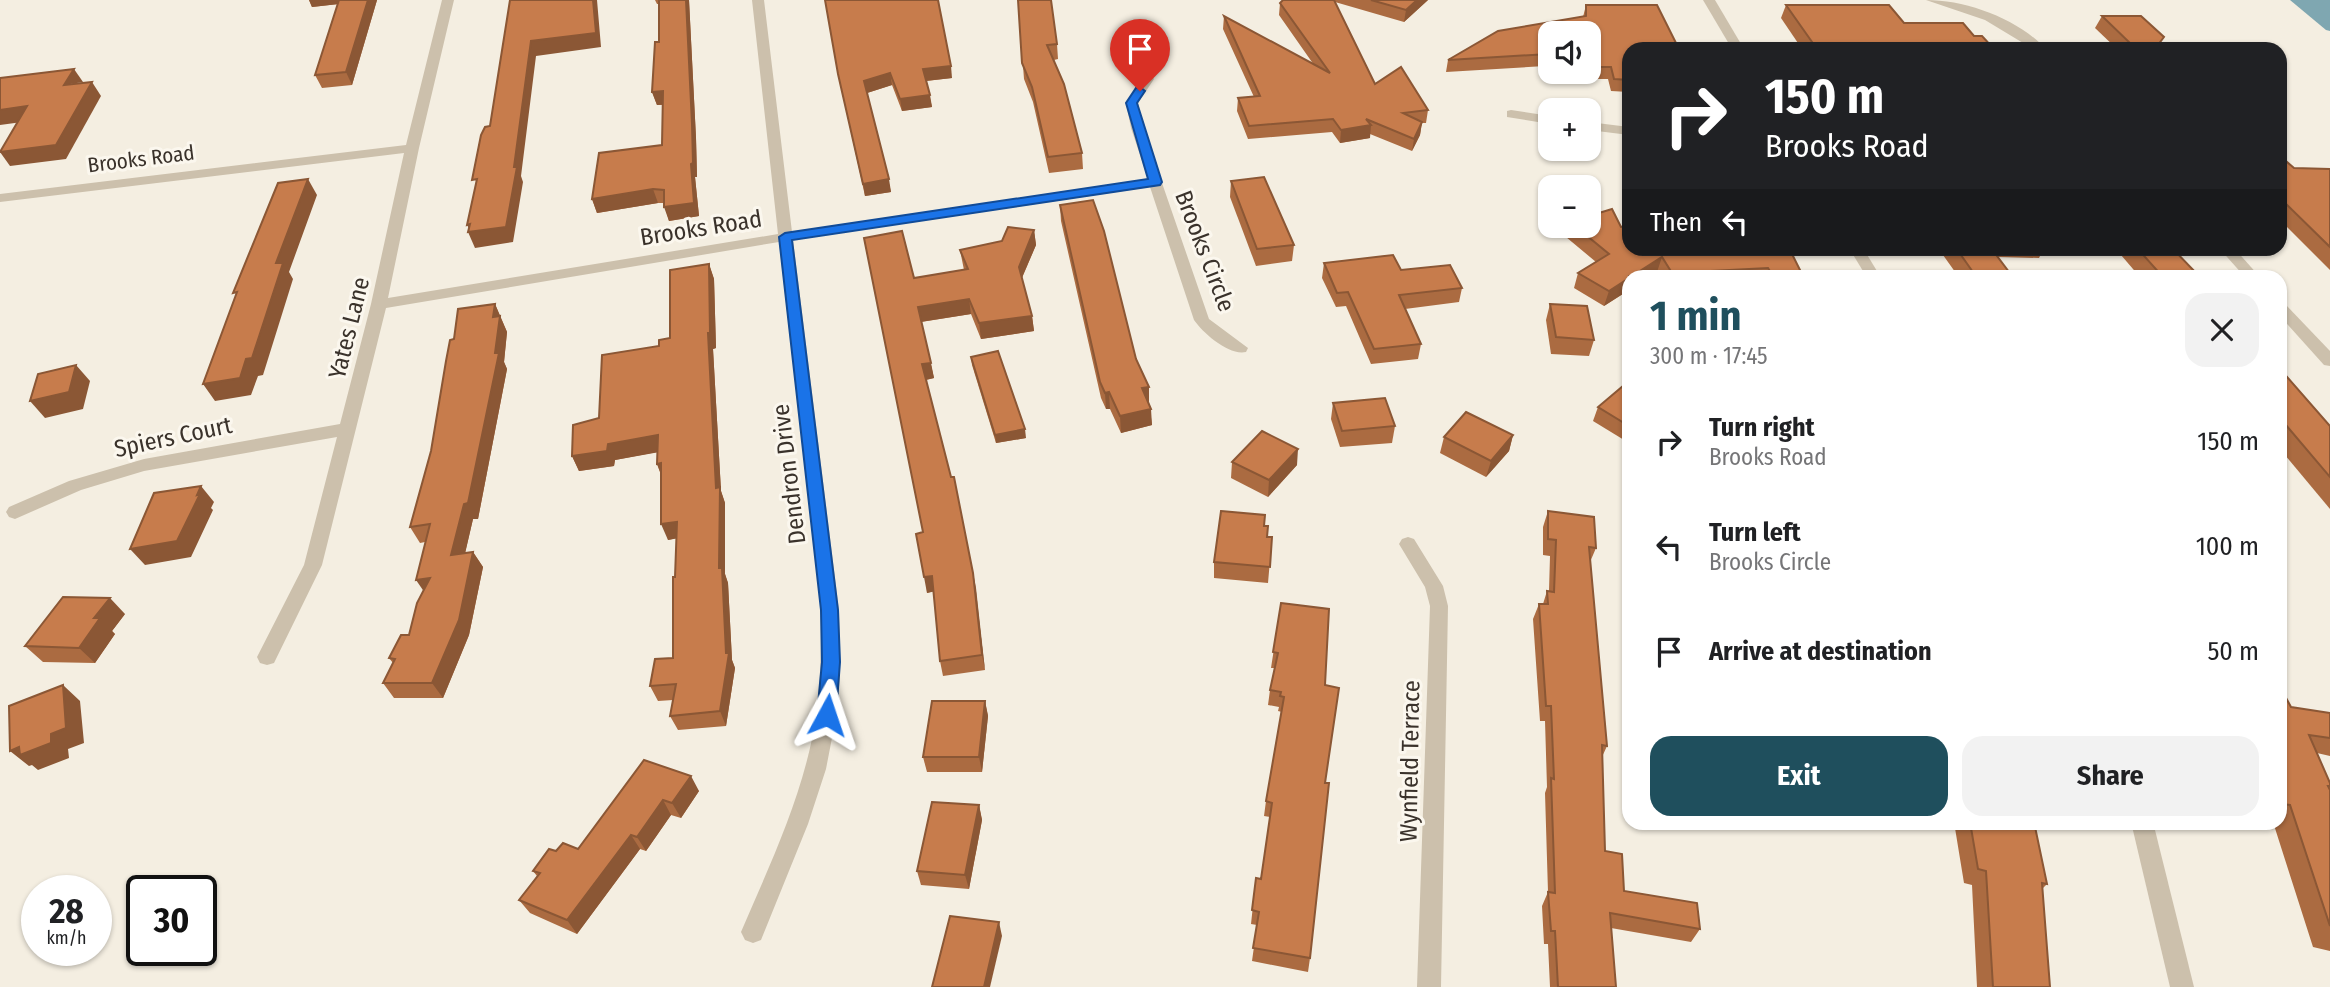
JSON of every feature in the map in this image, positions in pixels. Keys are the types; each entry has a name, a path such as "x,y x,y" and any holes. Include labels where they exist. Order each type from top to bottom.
{"street":[{"name":"Yates Lane","path":"267,657 313,565 379,304 412,148 448,0"},
{"name":"Dendron Drive","path":"753,932 799,819 816,763 827,715 831,662 830,610 758,0"},
{"path":"1709,0 1734,42"},
{"path":"1932,0 1963,6 1998,22 2029,42"},
{"name":"Brooks Circle","path":"1148,79 1132,103 1155,182 1202,320 1208,328 1240,348"},
{"path":"1511,114 1538,118"},
{"path":"1601,128 1622,130"},
{"name":"Brooks Road","path":"0,198 412,148"},
{"name":"Brooks Road","path":"379,304 785,237 1155,182"},
{"path":"2233,256 2246,270"},
{"path":"2287,315 2330,361"},
{"name":"Spiers Court","path":"15,512 75,485 144,465 347,429"},
{"name":"Wynfield Terrace","path":"1408,544 1434,586 1439,606 1429,987"},
{"path":"2144,830 2182,987"}],"water":[{"path":"2290,0 2330,0 2330,31 2326,30"}],"building":[{"path":"339,0 368,0 346,72 315,75"},
{"path":"510,0 593,0 596,33 531,41 514,167 517,167 506,227 468,232 470,224 467,225 477,179 472,180 481,135 485,127 490,126"},
{"path":"659,0 686,0 694,203 664,207 664,190 653,189 592,199 599,153 662,145 663,91 652,92 655,42 659,42"},
{"path":"825,0 938,0 951,66 923,69 930,95 900,99 890,73 864,81 889,179 863,184 838,74"},
{"path":"1018,0 1051,0 1057,44 1047,45 1064,84 1082,153 1048,157 1032,87 1022,63"},
{"path":"1283,0 1334,0 1375,84 1401,67 1428,110 1403,113 1422,122 1414,139 1366,119 1371,125 1341,130 1333,119 1249,126 1238,98 1260,96 1224,16 1330,73 1280,3"},
{"path":"1371,0 1417,0 1406,10"},
{"path":"1586,5 1657,5 1676,42 1622,42 1622,80 1614,79 1611,67 1601,67 1601,21 1557,21 1586,16"},
{"path":"1786,5 1889,5 1904,23 1963,23 1974,36 1982,36 1988,42 1812,42"},
{"path":"2102,16 2141,16 2164,37 2160,42 2129,42"},
{"path":"1538,24 1538,55 1448,60 1498,31"},
{"path":"74,69 64,85 92,82 56,145 0,152 27,106 0,110 0,78"},
{"path":"2287,162 2294,168 2330,169 2330,247 2287,205"},
{"path":"1264,177 1294,245 1257,249 1231,181"},
{"path":"308,179 276,263 283,263 252,358 246,359 240,378 203,384 237,292 233,293 278,183"},
{"path":"1093,200 1104,231 1136,359 1149,387 1142,388 1151,409 1120,416 1109,392 1105,393 1100,382 1060,205"},
{"path":"1612,209 1622,227 1622,256 1793,256 1800,270 1670,270 1662,257 1641,270 1622,270 1622,283 1609,291 1578,273 1609,254 1590,238 1601,238 1601,212"},
{"path":"1008,227 1034,230 1019,267 1032,316 979,323 969,299 918,307 931,363 922,364 951,477 954,477 973,573 982,655 940,661 932,576 924,577 916,534 923,532 864,238 902,231 914,278 968,269 960,250 1002,241"},
{"path":"1393,255 1401,270 1450,265 1462,288 1399,295 1421,344 1374,349 1348,292 1337,293 1324,263"},
{"path":"1962,256 1997,256 2008,270 1971,270"},
{"path":"2144,256 2180,256 2193,270 2157,270"},
{"path":"709,264 708,333 716,488 720,487 719,568 722,568 726,653 729,653 720,711 670,716 676,684 650,686 655,659 673,658 673,577 677,522 661,524 658,435 608,444 607,451 572,456 573,425 599,418 602,355 659,346 659,340 670,338 670,270"},
{"path":"495,304 493,317 500,316 495,353 499,353 468,503 464,504 451,555 473,552 459,620 432,683 383,683 395,659 389,658 401,635 409,635 417,603 430,578 416,580 430,524 410,527 431,451 458,309"},
{"path":"1550,304 1587,306 1594,340 1556,337"},
{"path":"998,351 1025,429 995,435 971,357"},
{"path":"76,365 69,392 30,401 38,374"},
{"path":"2287,377 2330,426 2330,477 2287,426"},
{"path":"1622,387 1622,422 1598,407"},
{"path":"1385,398 1395,426 1342,431 1333,403"},
{"path":"1466,412 1513,435 1491,461 1444,437"},
{"path":"1262,431 1298,449 1269,480 1232,462"},
{"path":"201,486 197,495 200,494 177,541 130,549 154,493"},
{"path":"1221,511 1265,515 1267,537 1272,537 1270,567 1214,562"},
{"path":"1548,511 1594,517 1596,548 1589,547 1607,746 1602,745 1605,851 1622,854 1624,891 1697,903 1700,929 1610,913 1616,987 1558,987 1555,931 1551,931 1548,892 1555,893 1551,706 1546,706 1539,604 1548,604 1547,591 1554,592 1556,540 1548,539"},
{"path":"63,597 110,598 94,618 100,618 79,648 25,646"},
{"path":"1281,603 1329,609 1325,685 1339,688 1325,783 1329,783 1310,958 1253,948 1259,912 1252,910 1256,878 1261,879 1272,803 1266,801 1284,697 1280,696 1281,692 1270,690 1278,653 1273,652"},
{"path":"63,685 66,728 51,734 51,743 20,755 19,747 10,751 9,706"},
{"path":"2287,700 2291,707 2330,713 2330,738 2309,735 2330,783 2330,926 2290,805 2287,805"},
{"path":"932,701 985,701 979,757 923,757"},
{"path":"644,760 691,776 672,803 663,800 637,837 631,835 567,920 519,900 540,873 533,871 549,849 556,851 563,843 578,849"},
{"path":"932,802 979,805 965,875 917,871"},
{"path":"1971,830 2036,830 2047,884 2042,883 2050,987 1993,987 1986,871 1978,869"},
{"path":"950,916 999,922 984,987 932,987"}],"route":[{"path":"827,715 831,662 830,610 785,237 1155,182 1132,103 1140,91"}]}
